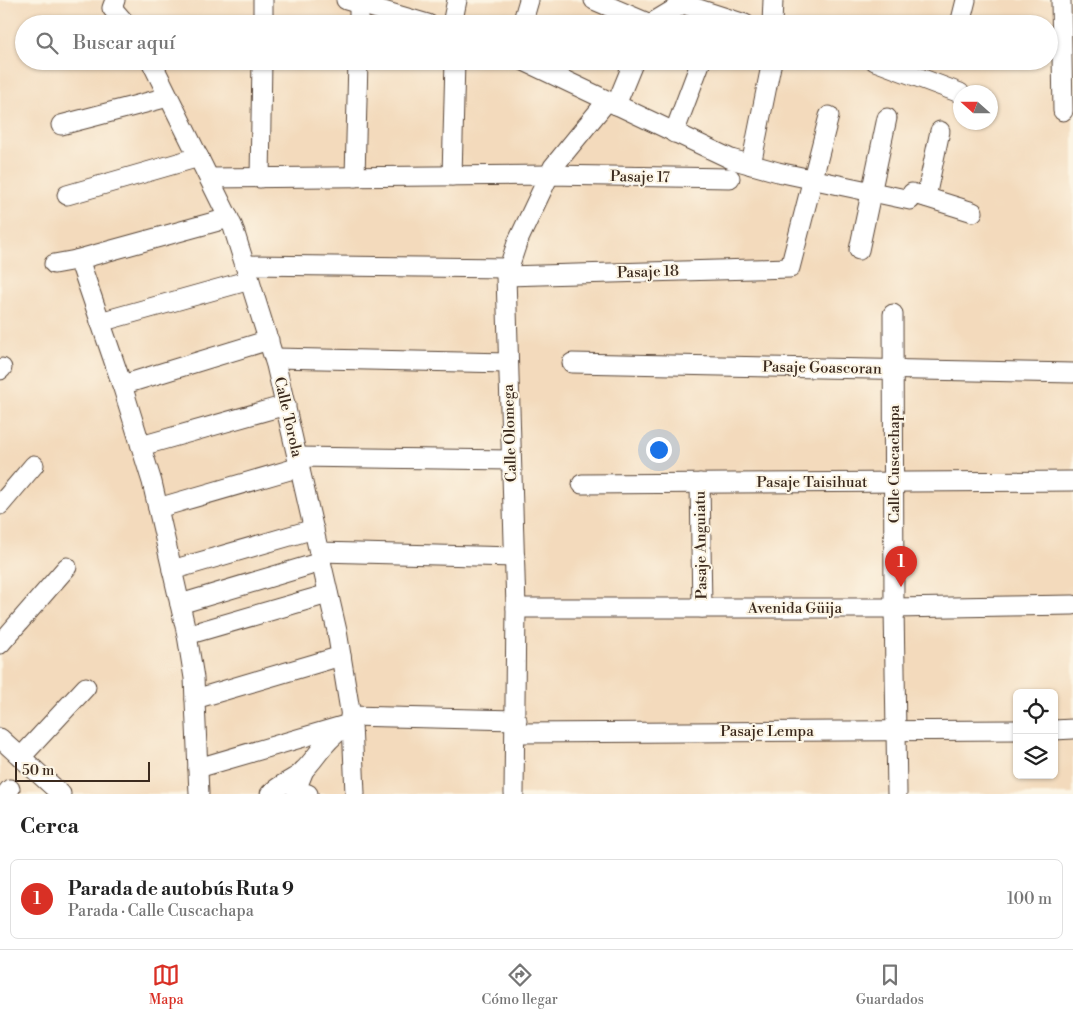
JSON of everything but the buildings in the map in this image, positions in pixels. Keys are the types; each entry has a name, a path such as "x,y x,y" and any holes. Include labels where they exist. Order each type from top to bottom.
{"street":[{"path":"115,0 112,8 118,15"},
{"path":"263,0 263,15"},
{"path":"454,15 457,0"},
{"path":"525,15 529,0"},
{"path":"594,0 629,15"},
{"path":"772,15 773,0"},
{"path":"962,15 966,0"},
{"path":"1061,0 1062,111"},
{"path":"357,15 353,2 396,7 411,15"},
{"path":"664,15 682,4 706,15"},
{"name":"Calle Torola","path":"155,70 229,218 275,358 341,656 351,719 355,794"},
{"path":"260,178 262,70"},
{"path":"355,177 358,70"},
{"path":"452,176 455,70"},
{"path":"543,70 714,152 751,165 910,200 912,194 973,212"},
{"name":"Calle Olomega","path":"514,794 517,726 516,608 506,272 549,175 565,151 612,103 629,70"},
{"path":"674,133 698,70"},
{"path":"751,165 770,70"},
{"path":"899,70 953,90"},
{"path":"61,125 168,97"},
{"path":"814,179 829,116"},
{"path":"859,250 887,118"},
{"path":"926,198 940,131"},
{"path":"67,195 199,157"},
{"name":"Pasaje 17","path":"209,178 549,175 730,178"},
{"name":"Pasaje 18","path":"100,322 248,273 790,268 814,179"},
{"path":"54,264 76,260 229,218"},
{"path":"76,260 90,289 122,385 158,508 187,635 196,699 199,794"},
{"name":"Calle Cuscachapa","path":"893,314 897,794"},
{"path":"122,385 269,340"},
{"path":"275,358 508,363"},
{"name":"Pasaje Goascoran","path":"572,363 1073,372"},
{"path":"141,446 286,405"},
{"path":"158,508 298,462 511,460"},
{"path":"0,505 34,465"},
{"name":"Pasaje Taisihuat","path":"582,484 1073,480"},
{"name":"Pasaje Anguiatu","path":"700,483 702,608"},
{"path":"172,570 314,529"},
{"path":"180,604 320,557 515,557"},
{"path":"0,644 67,567"},
{"path":"187,635 328,594"},
{"name":"Avenida Güija","path":"516,608 894,608 1073,605"},
{"path":"196,699 341,656"},
{"path":"21,757 86,687"},
{"path":"308,794 296,790 304,770 327,740 351,719"},
{"name":"Pasaje Lempa","path":"198,768 351,719 517,726 896,731 1013,730"},
{"path":"1058,730 1073,729"},
{"path":"0,738 61,794"},
{"path":"270,794 277,787 304,770"}],"place":[{"name":"Parada de autobús Ruta 9","path":"901,587"}]}
